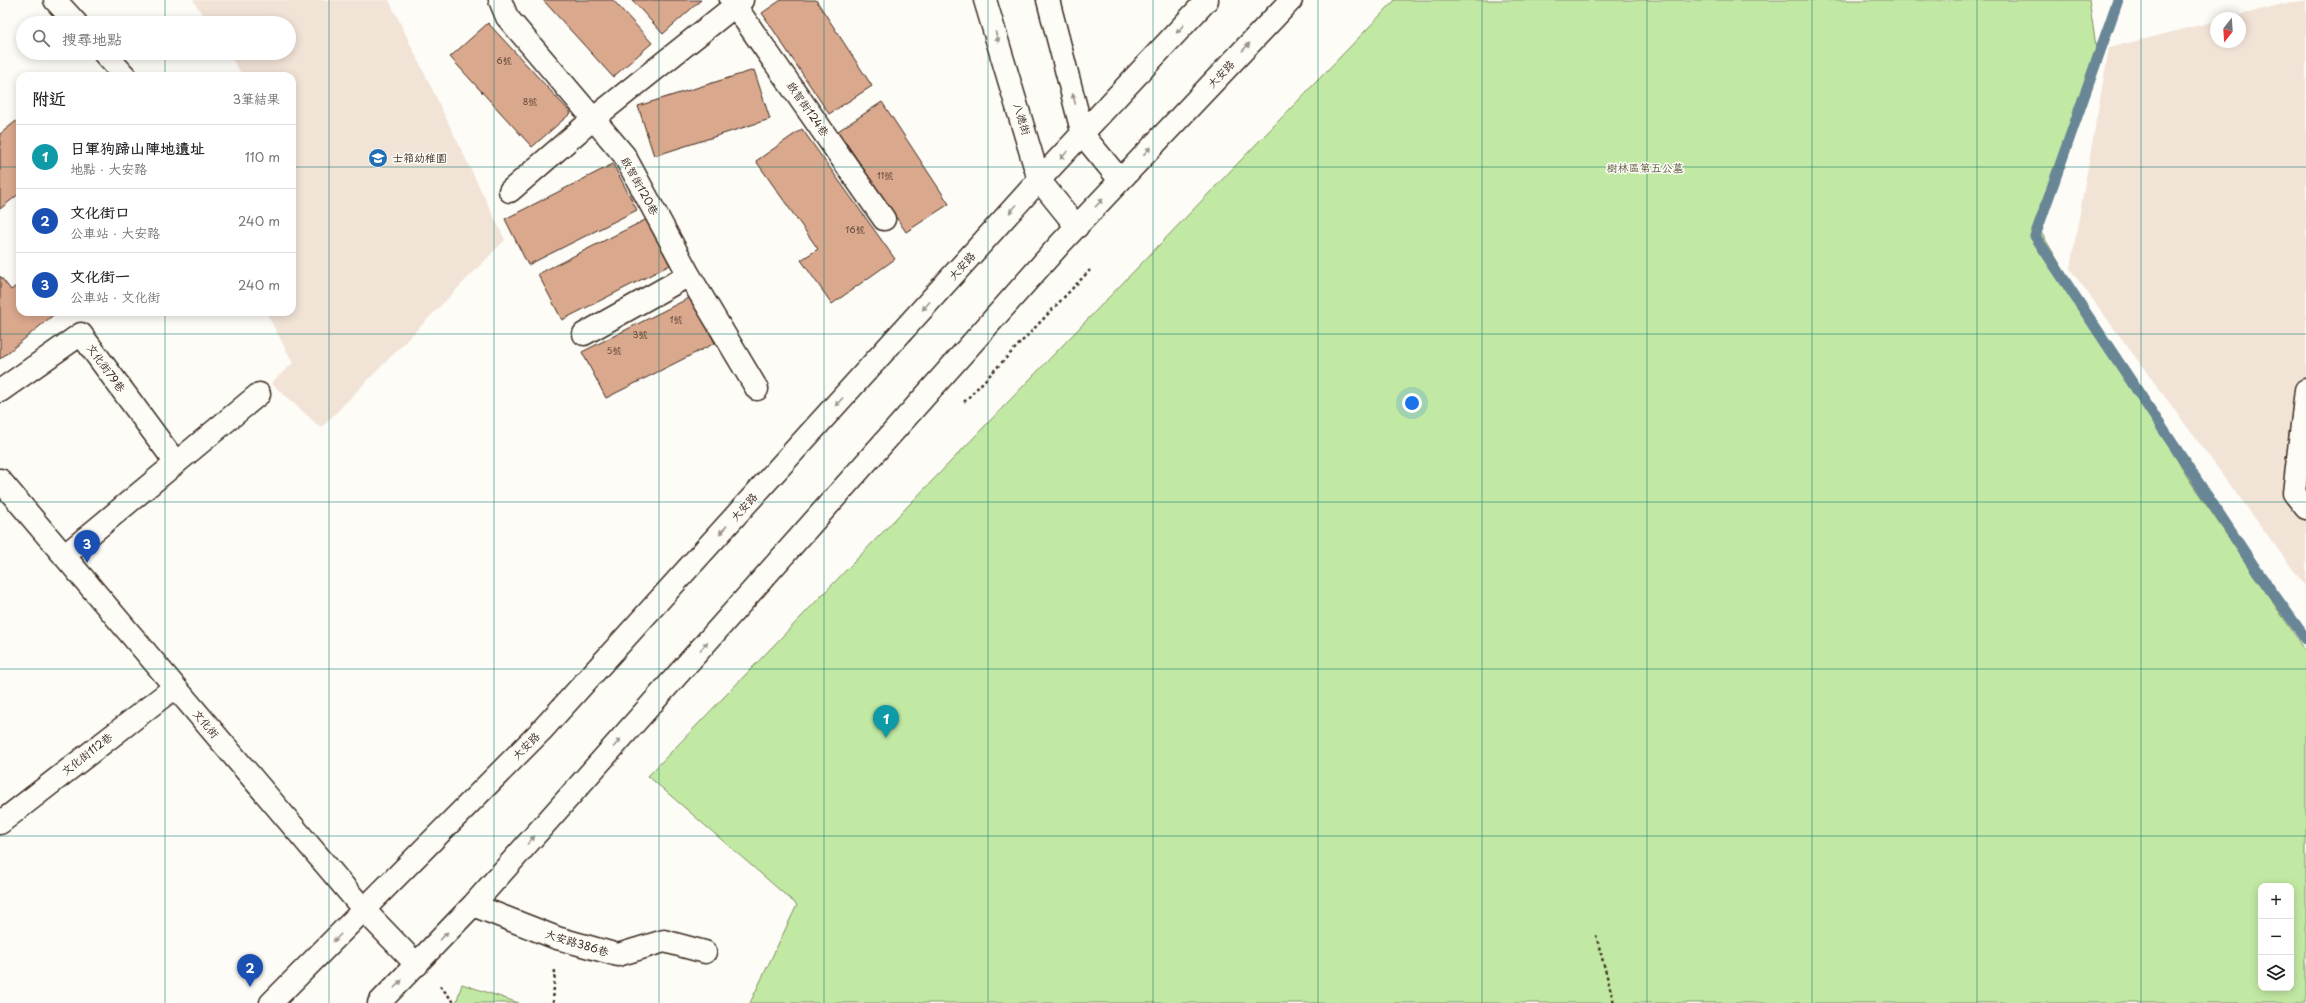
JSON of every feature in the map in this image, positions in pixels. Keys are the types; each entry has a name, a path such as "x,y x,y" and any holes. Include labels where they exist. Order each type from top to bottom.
{"street":[{"path":"54,0 69,16"},
{"name":"啟智街120巷","path":"500,0 507,17 624,155 689,275 757,389"},
{"name":"八德街","path":"985,0 1039,180 1077,227"},
{"path":"1048,0 1083,135 1120,180"},
{"name":"大安路","path":"271,1003 541,731 1039,180 1083,135 1207,0"},
{"name":"大安路","path":"379,1003 473,905 1077,227 1291,0"},
{"path":"510,191 593,119 736,2"},
{"name":"啟智街124巷","path":"736,2 884,219"},
{"path":"110,60 121,72"},
{"path":"584,334 689,275"},
{"name":"文化街79巷","path":"0,391 81,334 176,463"},
{"path":"2306,390 2294,493 2306,508"},
{"path":"64,556 259,394"},
{"name":"文化街","path":"0,480 364,910 417,965"},
{"name":"文化街112巷","path":"0,823 175,687"},
{"name":"大安路386巷","path":"473,905 557,938 618,955 664,940 705,952"}],"path":[{"path":"1596,935 1614,1003"},
{"path":"440,986 452,1002"}],"shaded area":[{"name":"士箱幼稚園","path":"193,0 389,0 505,240 321,428 271,383 293,363 268,316 296,316 296,72 240,72 233,60 296,60 296,16 203,16"},
{"path":"2299,0 2306,0 2306,587 2070,269 2109,48 2210,23 2210,48 2246,48 2246,13"}],"green space":[{"name":"樹林區第五公墓","path":"1395,0 2089,0 2097,53 2036,224 2188,478 2306,651 2306,1003 750,1003 797,905 648,776"},
{"path":"462,984 519,1003 456,1003"}],"building":[{"path":"543,0 613,0 652,43 613,77"},
{"path":"632,0 701,0 663,34"},
{"path":"781,0 816,0 872,86 829,114 762,13"},
{"path":"488,23 571,113 532,147 450,57"},
{"path":"754,70 770,119 654,156 638,106"},
{"path":"882,102 949,204 906,232 838,131"},
{"path":"16,121 16,196 0,209 0,134"},
{"path":"802,129 895,259 832,304 801,260 818,249 756,161"},
{"path":"613,164 637,210 528,265 505,219"},
{"path":"647,219 670,265 562,320 538,274"},
{"path":"0,276 11,290 16,286 16,316 52,316 0,359"},
{"path":"691,297 715,343 606,398 582,352"}],"waterway":[{"path":"2118,0 2035,236 2257,571 2306,639"}],"place":[{"name":"士箱幼稚園","path":"378,158"},
{"name":"文化街一","path":"87,563"},
{"name":"日軍狗蹄山陣地遺址","path":"886,738"},
{"name":"文化街口","path":"250,987"}]}
